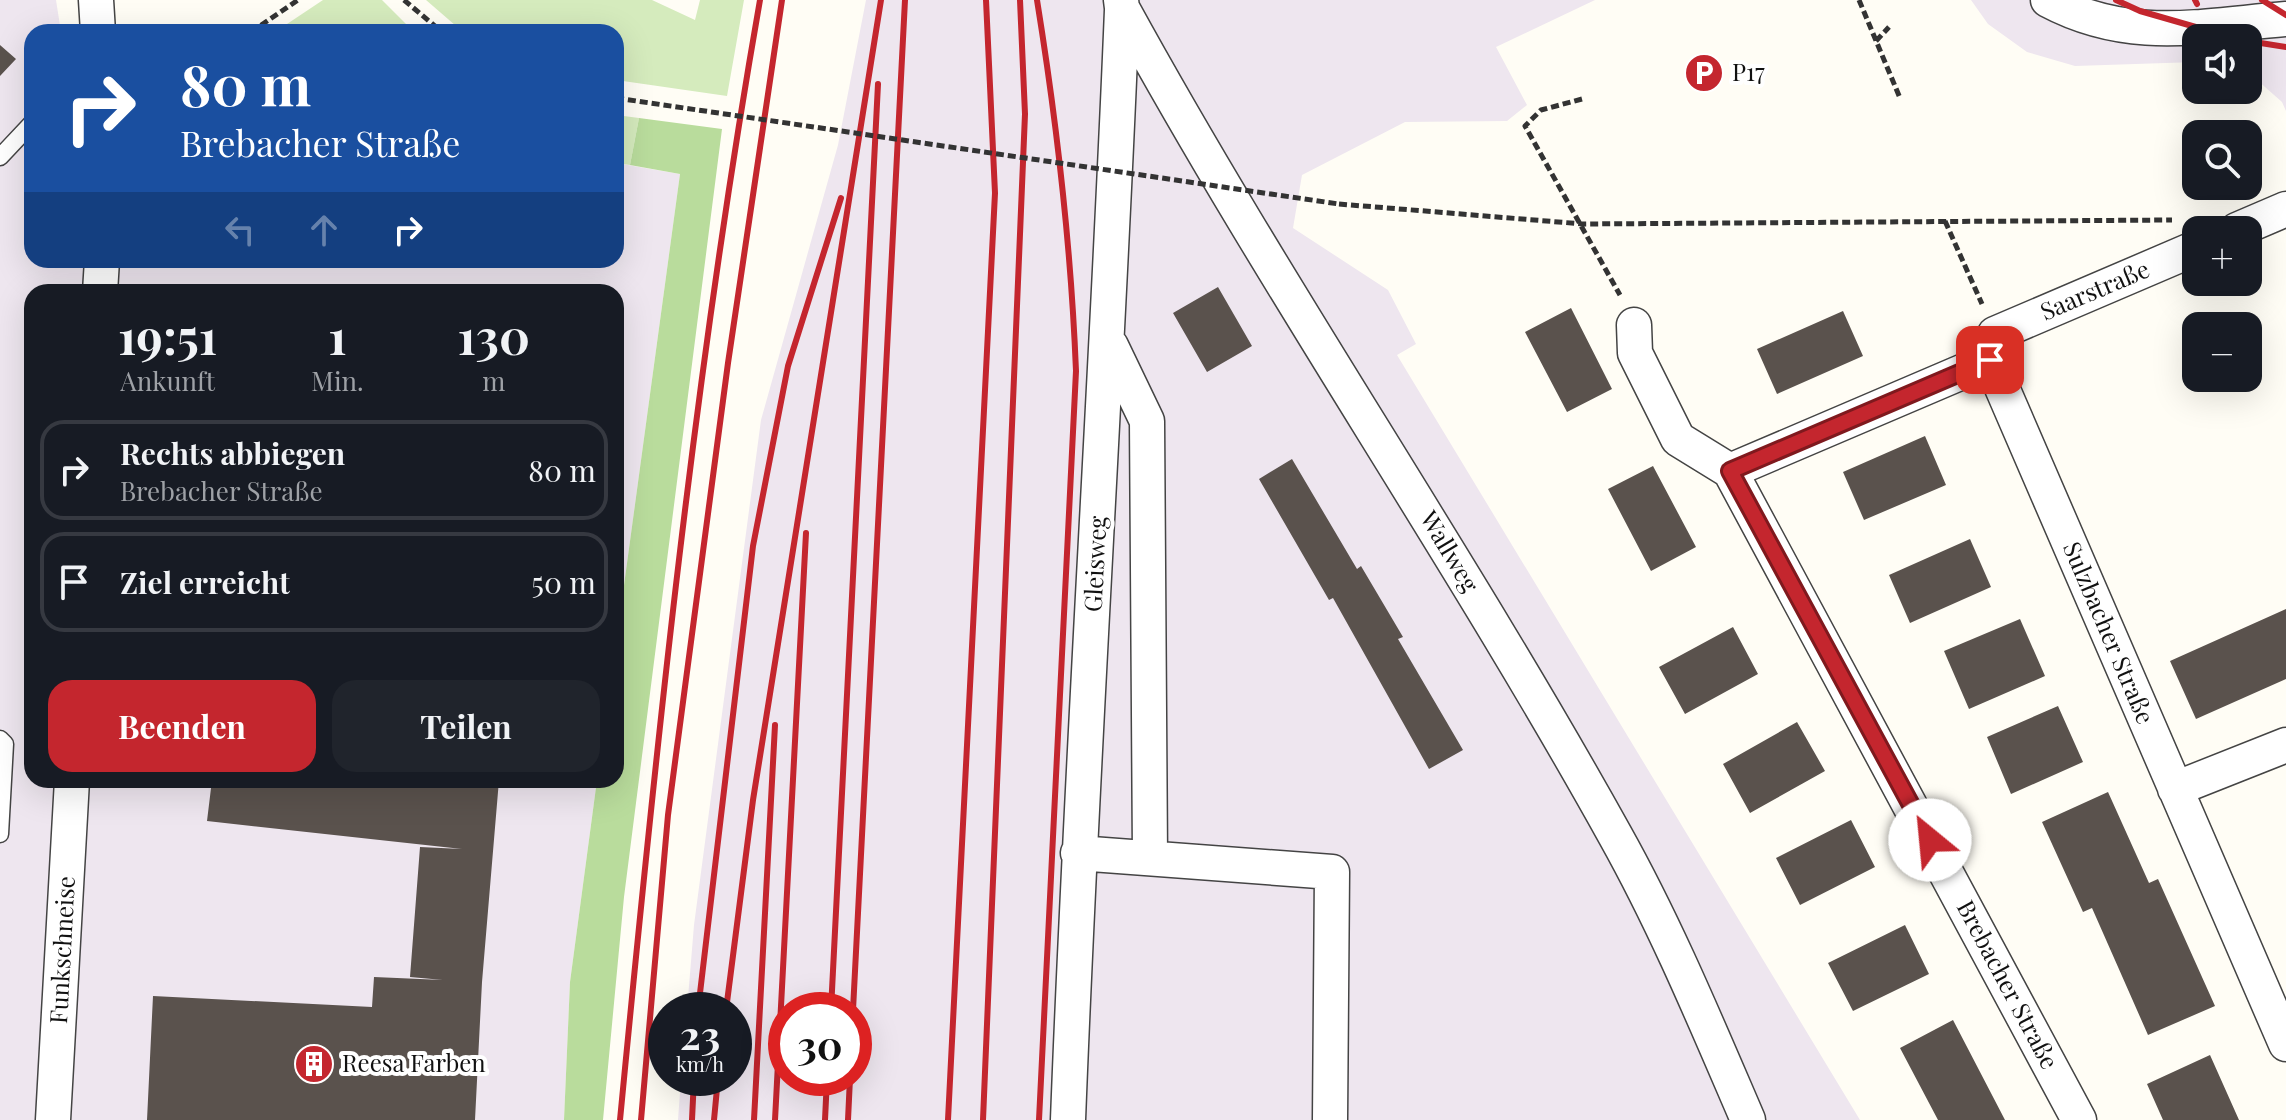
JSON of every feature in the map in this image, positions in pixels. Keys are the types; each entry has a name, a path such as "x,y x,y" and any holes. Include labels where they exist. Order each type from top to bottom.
{"street":[{"path":"2048,0 2077,15 2146,30 2286,19"},
{"name":"Gleisweg","path":"1068,1120 1078,853 1109,342 1121,4"},
{"name":"Wallweg","path":"1121,4 1202,155 1393,457 1617,837 1748,1120"},
{"path":"2262,219 2286,209"},
{"name":"Saarstraße","path":"1992,347 2182,238"},
{"path":"1627,311 1635,353 1678,439 1730,471 1992,347"},
{"path":"1109,342 1147,421 1150,858"},
{"name":"Sulzbacher Straße","path":"1992,347 2175,789 2286,1044"},
{"name":"Brebacher Straße","path":"1730,471 2079,1120"},
{"path":"2175,789 2286,745"},
{"name":"Funkschneise","path":"53,1120 72,788"},
{"path":"1078,853 1332,872 1330,1120"}],"lane":[{"path":"0,157 24,132"},
{"path":"0,739 5,744 0,834"}],"path":[{"path":"263,24 298,0"},
{"path":"404,0 432,24"},
{"path":"1859,0 1900,98"},
{"path":"1876,41 1889,27"},
{"path":"624,99 1399,212 1583,224 1945,221 2182,234"},
{"path":"1582,99 1541,110 1525,126 1565,201 1583,224 1627,311"},
{"path":"1945,221 1992,347"}],"shaded area":[{"path":"0,0 56,0 60,24 24,24 24,268 624,268 624,164 680,174 624,585 624,284 24,284 24,788 596,788 570,982 564,1120 0,1120"},
{"path":"866,0 1595,0 1496,47 1527,105 1507,121 1405,122 1302,175 1293,228 1388,290 1416,344 1397,355 1860,1120 678,1120 680,1096 752,1096 752,992 688,992 694,925 761,420 838,145"},
{"path":"1971,0 2286,0 2286,111 2282,102 2262,84 2262,24 2182,24 2182,62 2075,66 2027,52 1988,24"}],"green space":[{"path":"323,0 382,0 406,24 287,24"},
{"path":"426,0 652,0 695,20 700,0 744,0 727,96 624,81 624,24 454,24"},
{"path":"624,116 639,118 630,165 624,164"},
{"path":"639,118 722,129 624,897 603,1120 564,1120 570,982 596,788 624,788 624,585 680,174 630,165"}],"building":[{"path":"0,45 16,59 0,76"},
{"path":"1218,287 1252,346 1207,372 1173,313"},
{"path":"1571,308 1612,389 1567,412 1525,332"},
{"path":"1843,311 1863,356 1777,394 1757,349"},
{"path":"1925,436 1946,485 1864,520 1843,472"},
{"path":"1292,459 1357,569 1361,566 1403,637 1398,639 1463,750 1429,769 1333,598 1329,600 1259,479"},
{"path":"1653,466 1696,547 1651,571 1608,489"},
{"path":"1970,539 1991,587 1910,623 1889,575"},
{"path":"2286,609 2286,679 2196,719 2170,661"},
{"path":"2020,619 2045,676 1969,709 1944,651"},
{"path":"1733,627 1758,674 1685,714 1659,667"},
{"path":"2058,706 2083,762 2011,794 1987,737"},
{"path":"1797,722 1825,771 1750,813 1723,764"},
{"name":"Reesa Farben","path":"211,788 498,788 482,982 475,1120 147,1120 153,996 372,1007 374,977 443,980 410,977 420,847 462,849 207,821"},
{"path":"2108,792 2149,883 2158,879 2215,1006 2148,1035 2092,908 2083,912 2042,822"},
{"path":"1851,820 1875,867 1800,905 1776,858"},
{"path":"1905,925 1929,974 1853,1011 1828,963"},
{"path":"1953,1020 2005,1120 1938,1120 1900,1048"},
{"path":"2210,1055 2239,1120 2163,1120 2147,1084"}],"railway":[{"path":"620,1120 679,558 716,278 760,0"},
{"path":"641,1120 668,815 728,363 782,0"},
{"path":"728,992 753,800 881,0"},
{"path":"854,992 905,0"},
{"path":"948,1120 995,193 986,0"},
{"path":"983,1120 1025,114 1020,0"},
{"path":"1037,0 1062,185 1076,371 1039,1120"},
{"path":"2116,0 2140,11 2185,24"},
{"path":"2195,0 2197,4"},
{"path":"2262,0 2286,15"},
{"path":"2262,43 2286,47"},
{"path":"832,992 878,84"},
{"path":"700,992 753,546 788,366 841,198"},
{"path":"775,1120 806,533"},
{"path":"754,1120 775,725"},
{"path":"692,1120 693,1096"},
{"path":"714,1120 716,1096"},
{"path":"825,1120 826,1096"},
{"path":"848,1120 849,1096"}],"place":[{"name":"P17","path":"1704,73"},
{"name":"Reesa Farben","path":"314,1064"}],"route":[{"path":"1930,840 1781,560 1730,471 1990,360"}]}
